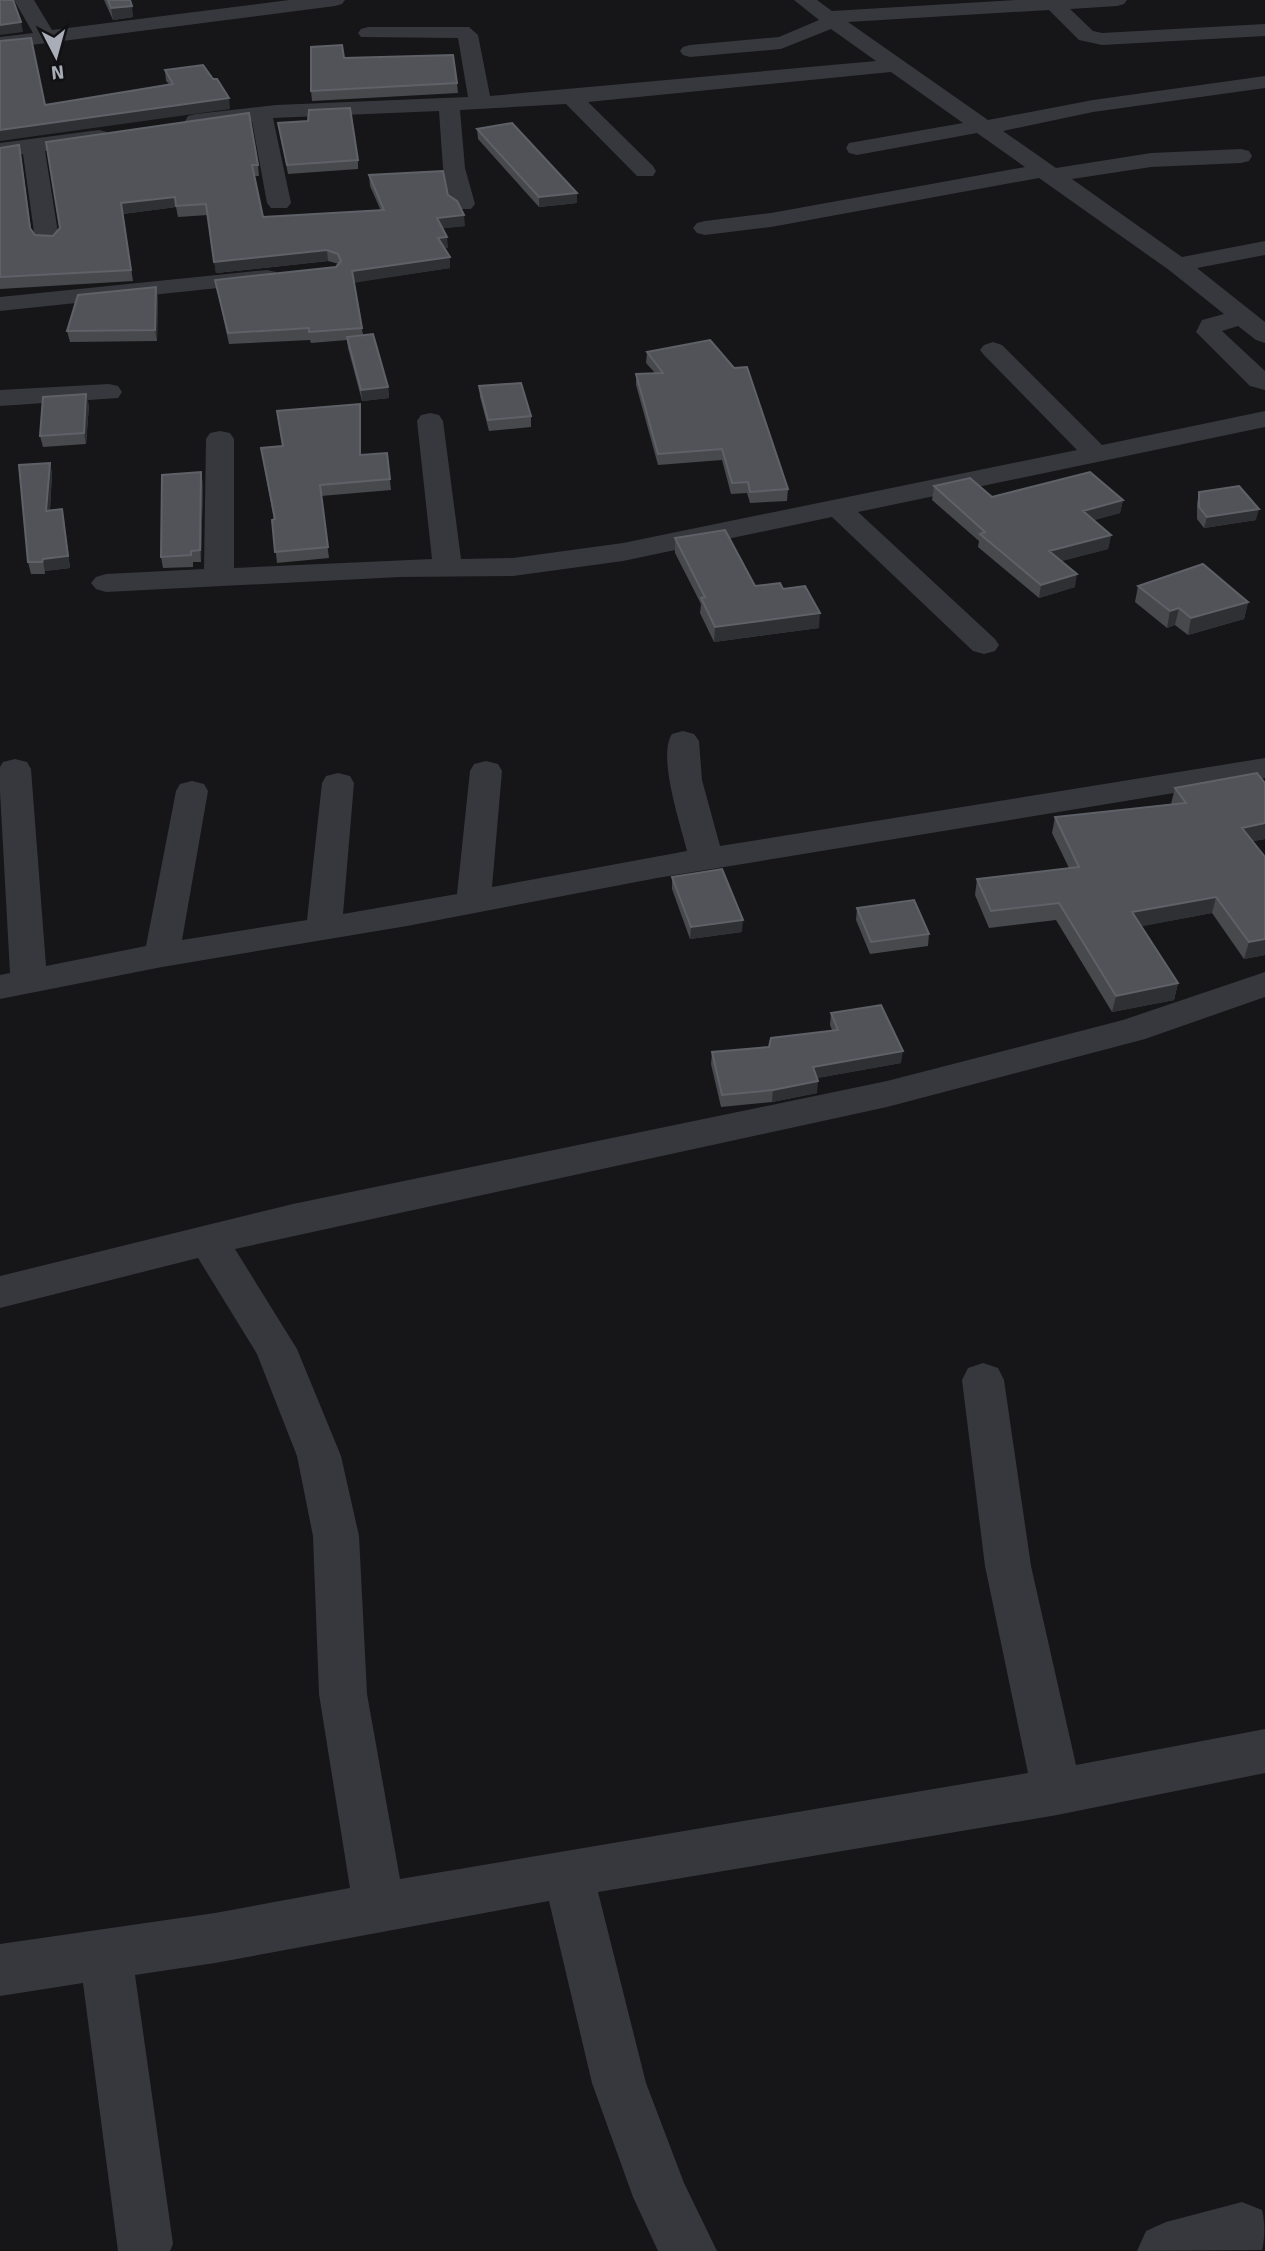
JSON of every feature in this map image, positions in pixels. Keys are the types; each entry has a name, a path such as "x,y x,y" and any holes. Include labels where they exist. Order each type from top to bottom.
{"street":[{"path":"24,0 37,25 47,37"},
{"path":"0,43 229,6 335,0"},
{"path":"804,0 1178,265 1265,335"},
{"path":"690,51 781,43 831,19 1117,0"},
{"path":"1054,4 1086,36 1102,39 1265,30"},
{"path":"368,33 462,31 468,35 480,102"},
{"path":"177,124 261,113 571,97 895,65"},
{"path":"857,148 1093,106 1265,82"},
{"path":"571,97 645,171"},
{"path":"449,103 454,168 463,204"},
{"path":"261,113 279,203"},
{"path":"0,150 124,133"},
{"path":"33,146 47,239"},
{"path":"705,228 771,220 1045,173 1151,160 1241,156"},
{"path":"1178,265 1265,248"},
{"path":"0,304 288,275"},
{"path":"1242,317 1211,325 1209,332 1259,380 1265,382"},
{"path":"993,350 1097,455"},
{"path":"0,398 109,393"},
{"path":"106,583 219,576 513,567 623,552 1265,419"},
{"path":"430,421 449,568"},
{"path":"219,576 220,439"},
{"path":"838,508 984,645"},
{"path":"683,741 686,780 705,859"},
{"path":"15,769 14,985 162,955 473,903 705,859 1265,768"},
{"path":"473,903 486,771"},
{"path":"324,929 338,783"},
{"path":"162,955 192,791"},
{"path":"0,1292 347,1207 887,1094 1132,1030 1265,984"},
{"path":"209,1241 276,1349 319,1456 336,1536 343,1694 379,1907"},
{"path":"983,1380 1008,1566 1057,1792"},
{"path":"0,1970 215,1938 568,1872 1057,1792 1265,1751"},
{"path":"568,1872 619,2083 661,2197 688,2251"},
{"path":"106,1954 144,2244"},
{"path":"1166,2251 1242,2230"}],"building":[{"path":"0,0 13,0 21,22 0,25"},
{"path":"108,0 130,0 132,6 111,8"},
{"path":"31,38 45,105 173,84 165,70 203,65 213,79 217,79 229,98 0,130 0,41"},
{"path":"342,45 344,58 453,55 457,83 311,91 311,47"},
{"path":"350,108 358,160 287,165 278,123 308,121 309,110"},
{"path":"249,113 258,165 252,165 263,217 384,210 369,175 443,171 448,195 457,201 464,215 437,218 447,237 438,238 450,257 352,271 362,328 228,333 215,280 336,267 341,261 338,254 327,250 214,262 206,204 176,206 175,197 121,203 131,270 0,277 0,148 19,145 30,228 35,235 53,236 60,228 46,142"},
{"path":"512,123 577,193 539,197 477,129"},
{"path":"156,287 155,330 67,331 78,295"},
{"path":"373,334 388,387 361,390 347,337"},
{"path":"710,340 734,368 747,367 788,489 750,492 748,482 732,483 722,449 658,454 636,374 663,373 647,352"},
{"path":"521,383 531,416 488,420 479,386"},
{"path":"86,394 84,433 40,436 43,397"},
{"path":"360,404 360,455 387,453 390,479 320,485 328,547 275,552 272,520 275,519 261,448 283,446 277,411"},
{"path":"50,463 46,511 62,509 68,556 28,562 19,465"},
{"path":"201,472 200,550 191,551 191,555 161,557 162,475"},
{"path":"1090,472 1123,500 1083,511 1111,535 1049,551 1077,574 1041,585 980,534 985,532 934,486 970,478 992,497"},
{"path":"1239,486 1259,509 1207,517 1199,507 1199,492"},
{"path":"725,530 755,586 780,583 783,589 805,586 820,613 715,627 701,598 705,597 675,538"},
{"path":"1203,564 1248,602 1191,618 1179,608 1170,611 1138,586"},
{"path":"1257,773 1265,783 1265,823 1242,828 1265,857 1265,939 1249,942 1216,897 1132,912 1178,983 1116,996 1059,903 991,911 977,879 1079,867 1055,817 1186,803 1175,788"},
{"path":"722,869 743,920 691,927 672,877"},
{"path":"914,900 929,934 871,942 857,908"},
{"path":"881,1005 903,1051 813,1067 818,1081 773,1090 722,1095 712,1052 769,1047 771,1038 838,1030 831,1013"}]}
